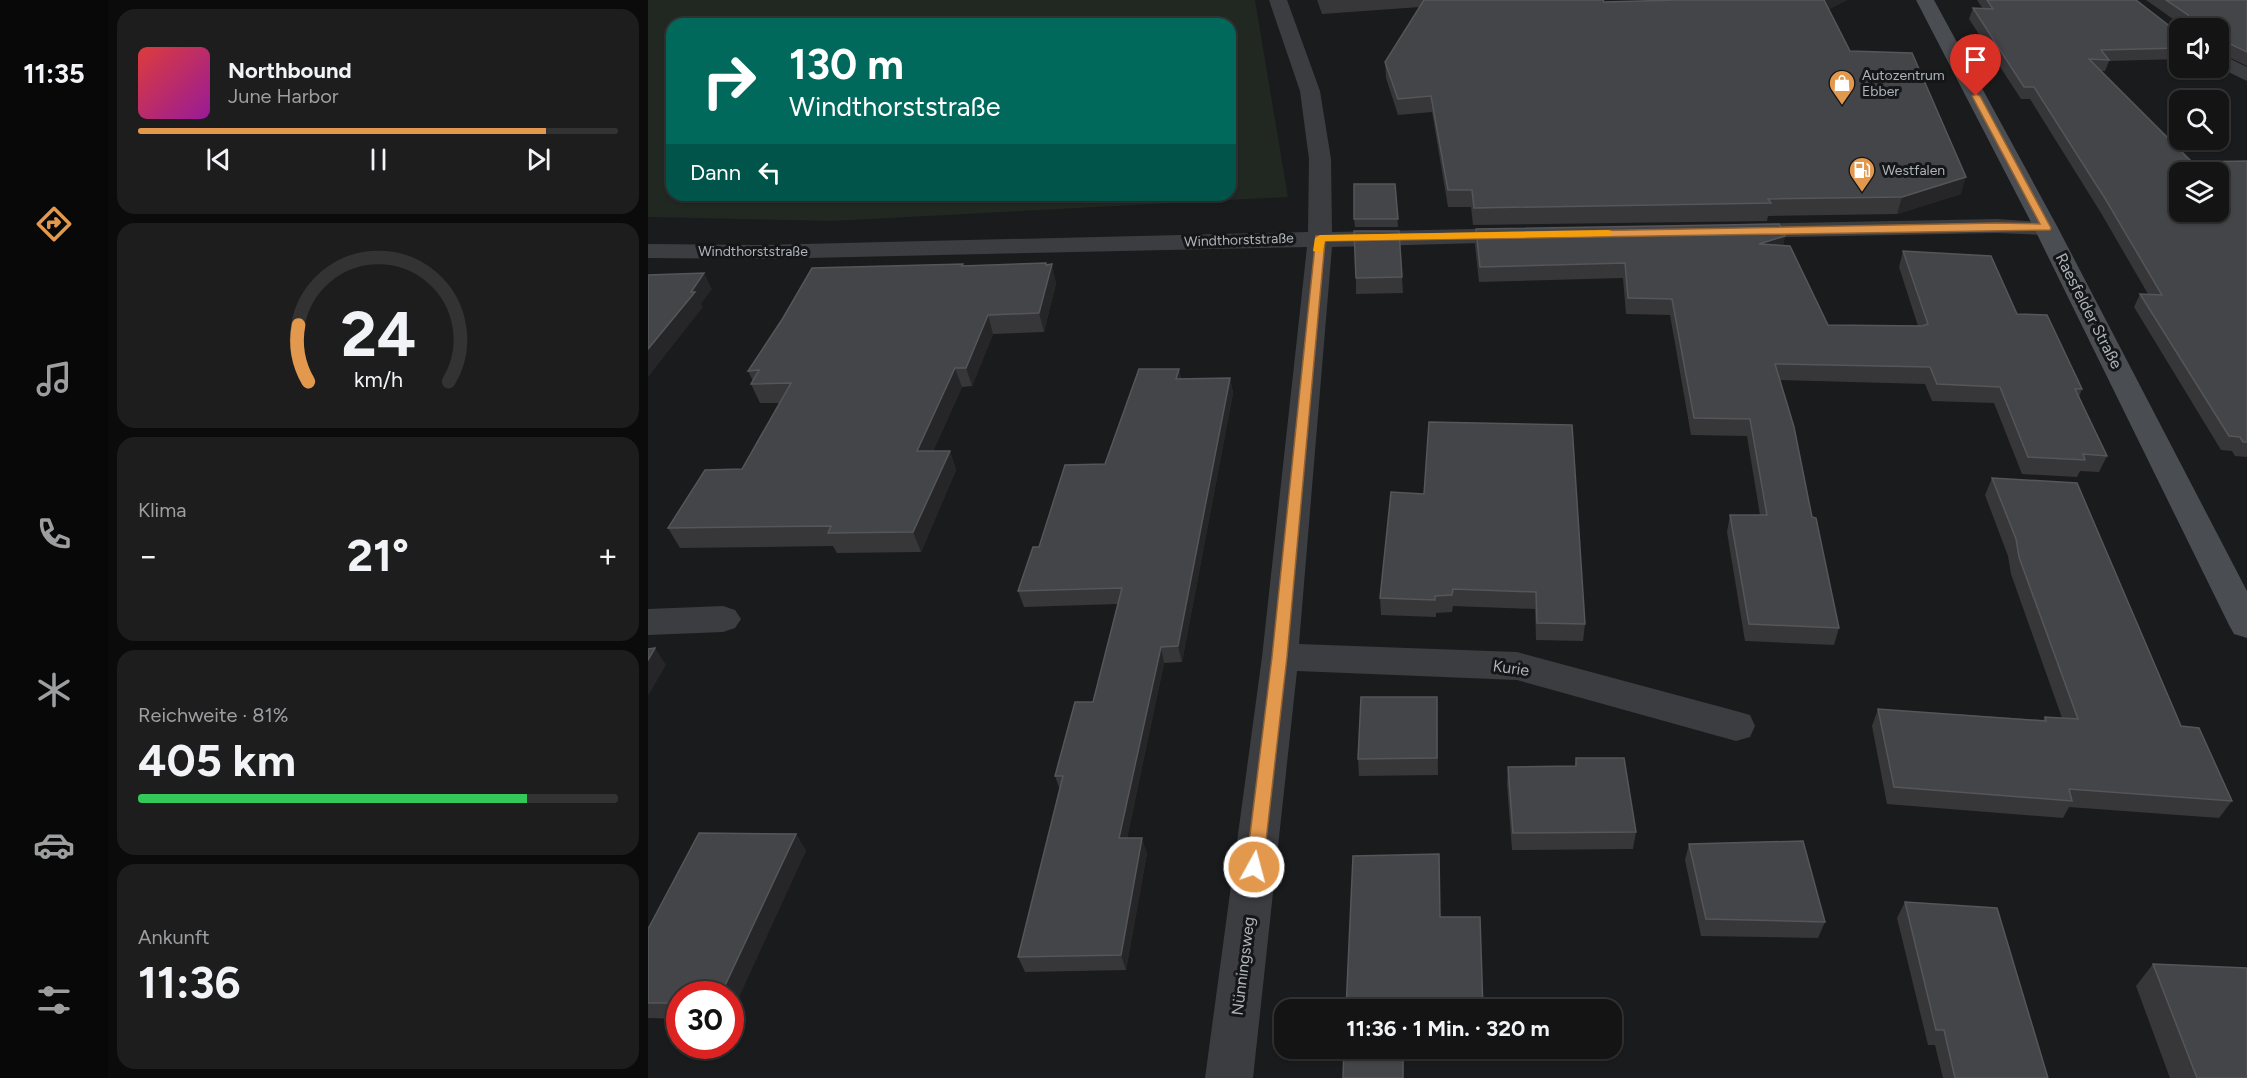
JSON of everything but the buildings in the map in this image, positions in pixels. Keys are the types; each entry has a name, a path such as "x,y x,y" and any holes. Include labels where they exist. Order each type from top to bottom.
{"main road":[{"name":"Raesfelder Straße","path":"1925,0 2046,228 2247,625"}],"street":[{"name":"Nünningsweg","path":"1229,1078 1280,657 1320,238 1320,159 1310,91 1278,0"},
{"path":"2229,65 2247,75"},
{"path":"1719,232 1997,226 2046,228"},
{"name":"Windthorststraße","path":"648,251 759,252 1545,234"},
{"path":"648,622 723,620"},
{"name":"Kurie","path":"1280,657 1516,666 1736,726"}],"shaded area":[{"path":"648,0 1255,0 1288,197 1236,200 1236,18 666,18 666,201 1212,201 833,221 648,217"}],"slow traffic":[{"path":"1319,251 1320,238 1608,233"}],"place":[{"name":"Autozentrum Ebber","path":"1842,106"},
{"name":"Westfalen","path":"1862,193"}],"route":[{"path":"1254,867 1280,657 1320,238 1997,226 2046,228 1976,96"}]}
